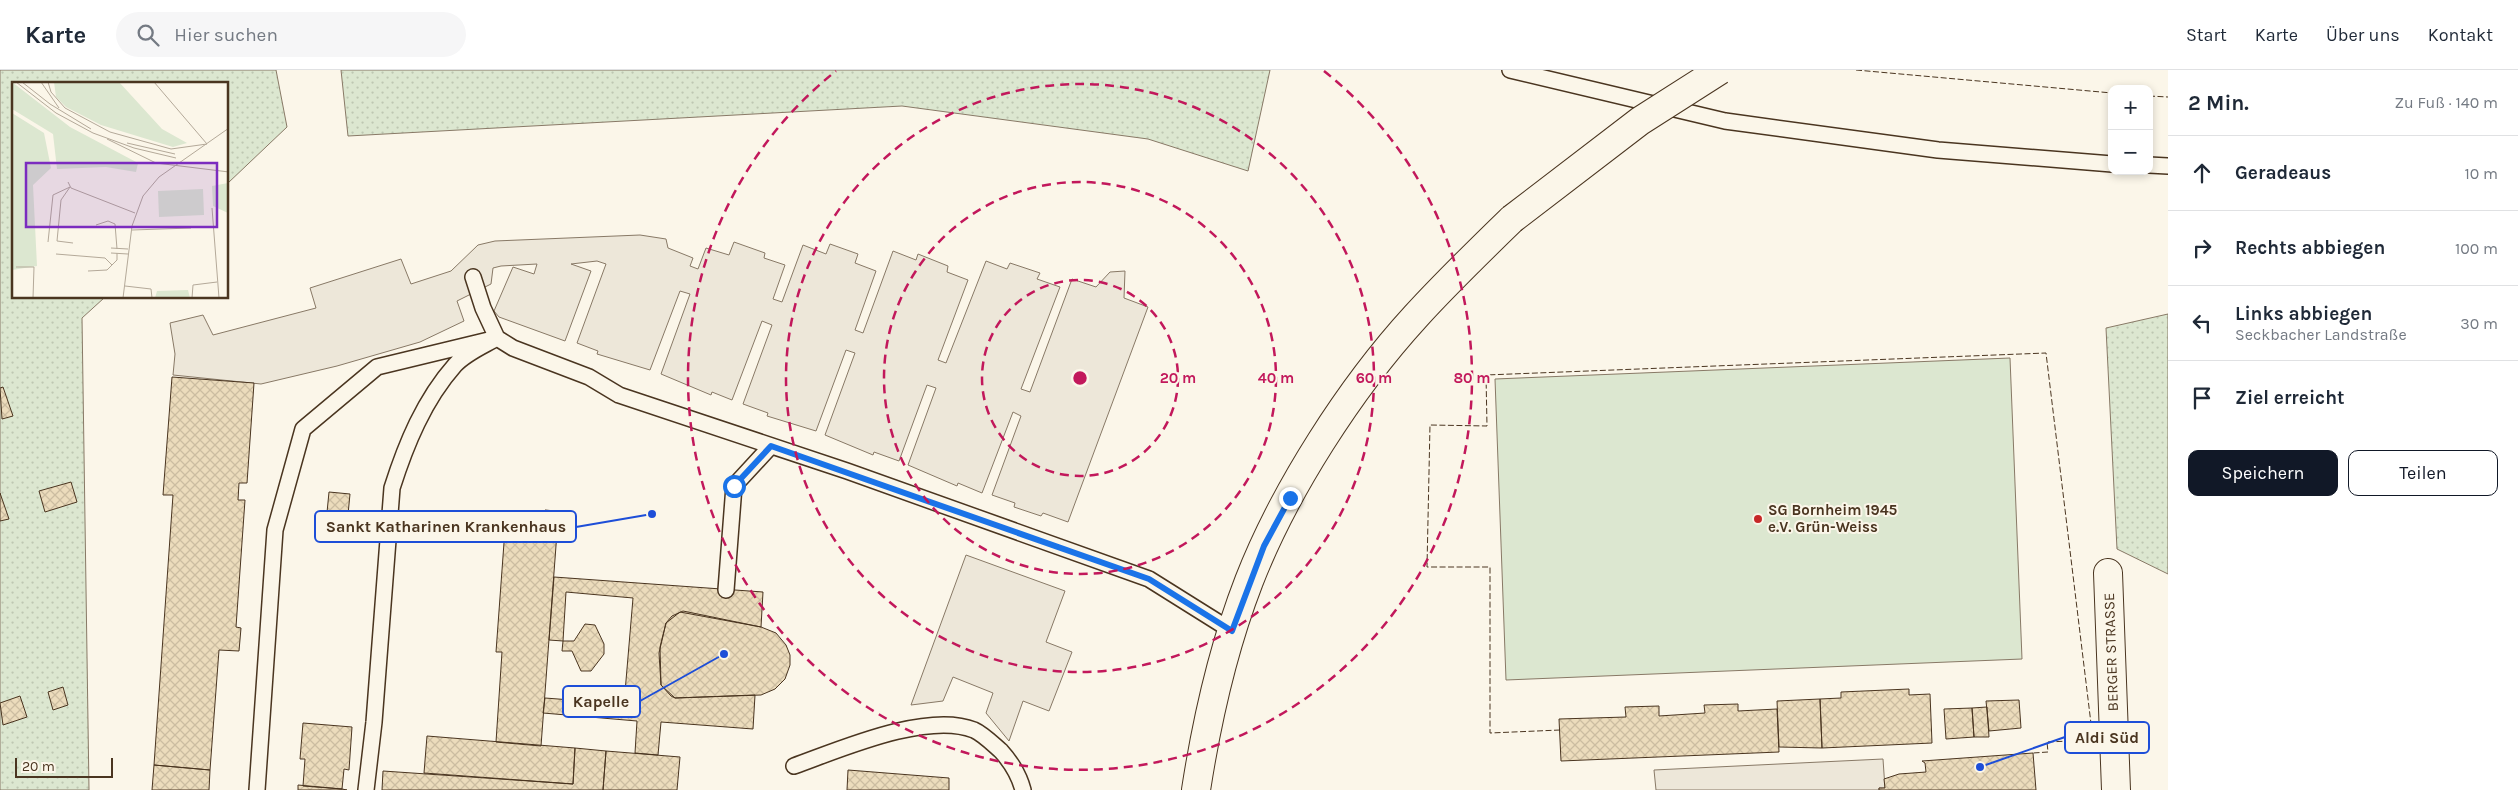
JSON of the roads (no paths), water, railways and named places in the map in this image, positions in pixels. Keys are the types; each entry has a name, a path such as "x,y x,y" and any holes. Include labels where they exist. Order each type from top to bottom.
{"main road":[{"path":"1196,790 1218,678 1232,631 1264,546 1331,429 1392,345 1415,316 1512,219 1640,121 1720,70"},
{"name":"BERGER STRASSE","path":"2108,573 2116,790"}],"lane":[{"path":"1510,70 1724,120 1938,150 2108,164"},
{"path":"2153,165 2168,166"},
{"path":"473,277 483,308 497,338 513,348 589,377 619,395 771,446 1149,579 1232,631"},
{"path":"257,790 275,530 303,429 377,367 497,338"},
{"path":"366,790 374,722 392,488 402,454 418,421 446,378 468,354 497,338"},
{"path":"726,590 734,486 771,446"},
{"path":"794,766 897,730 929,726 955,727 974,730 993,743 1010,761 1023,790"}],"place":[{"name":"Sankt Katharinen Krankenhaus","path":"652,514"},
{"name":"SG Bornheim 1945 e.V. Grün-Weiss","path":"1758,519"},
{"name":"Kapelle","path":"724,654"},
{"name":"Aldi Süd","path":"1980,767"}]}
